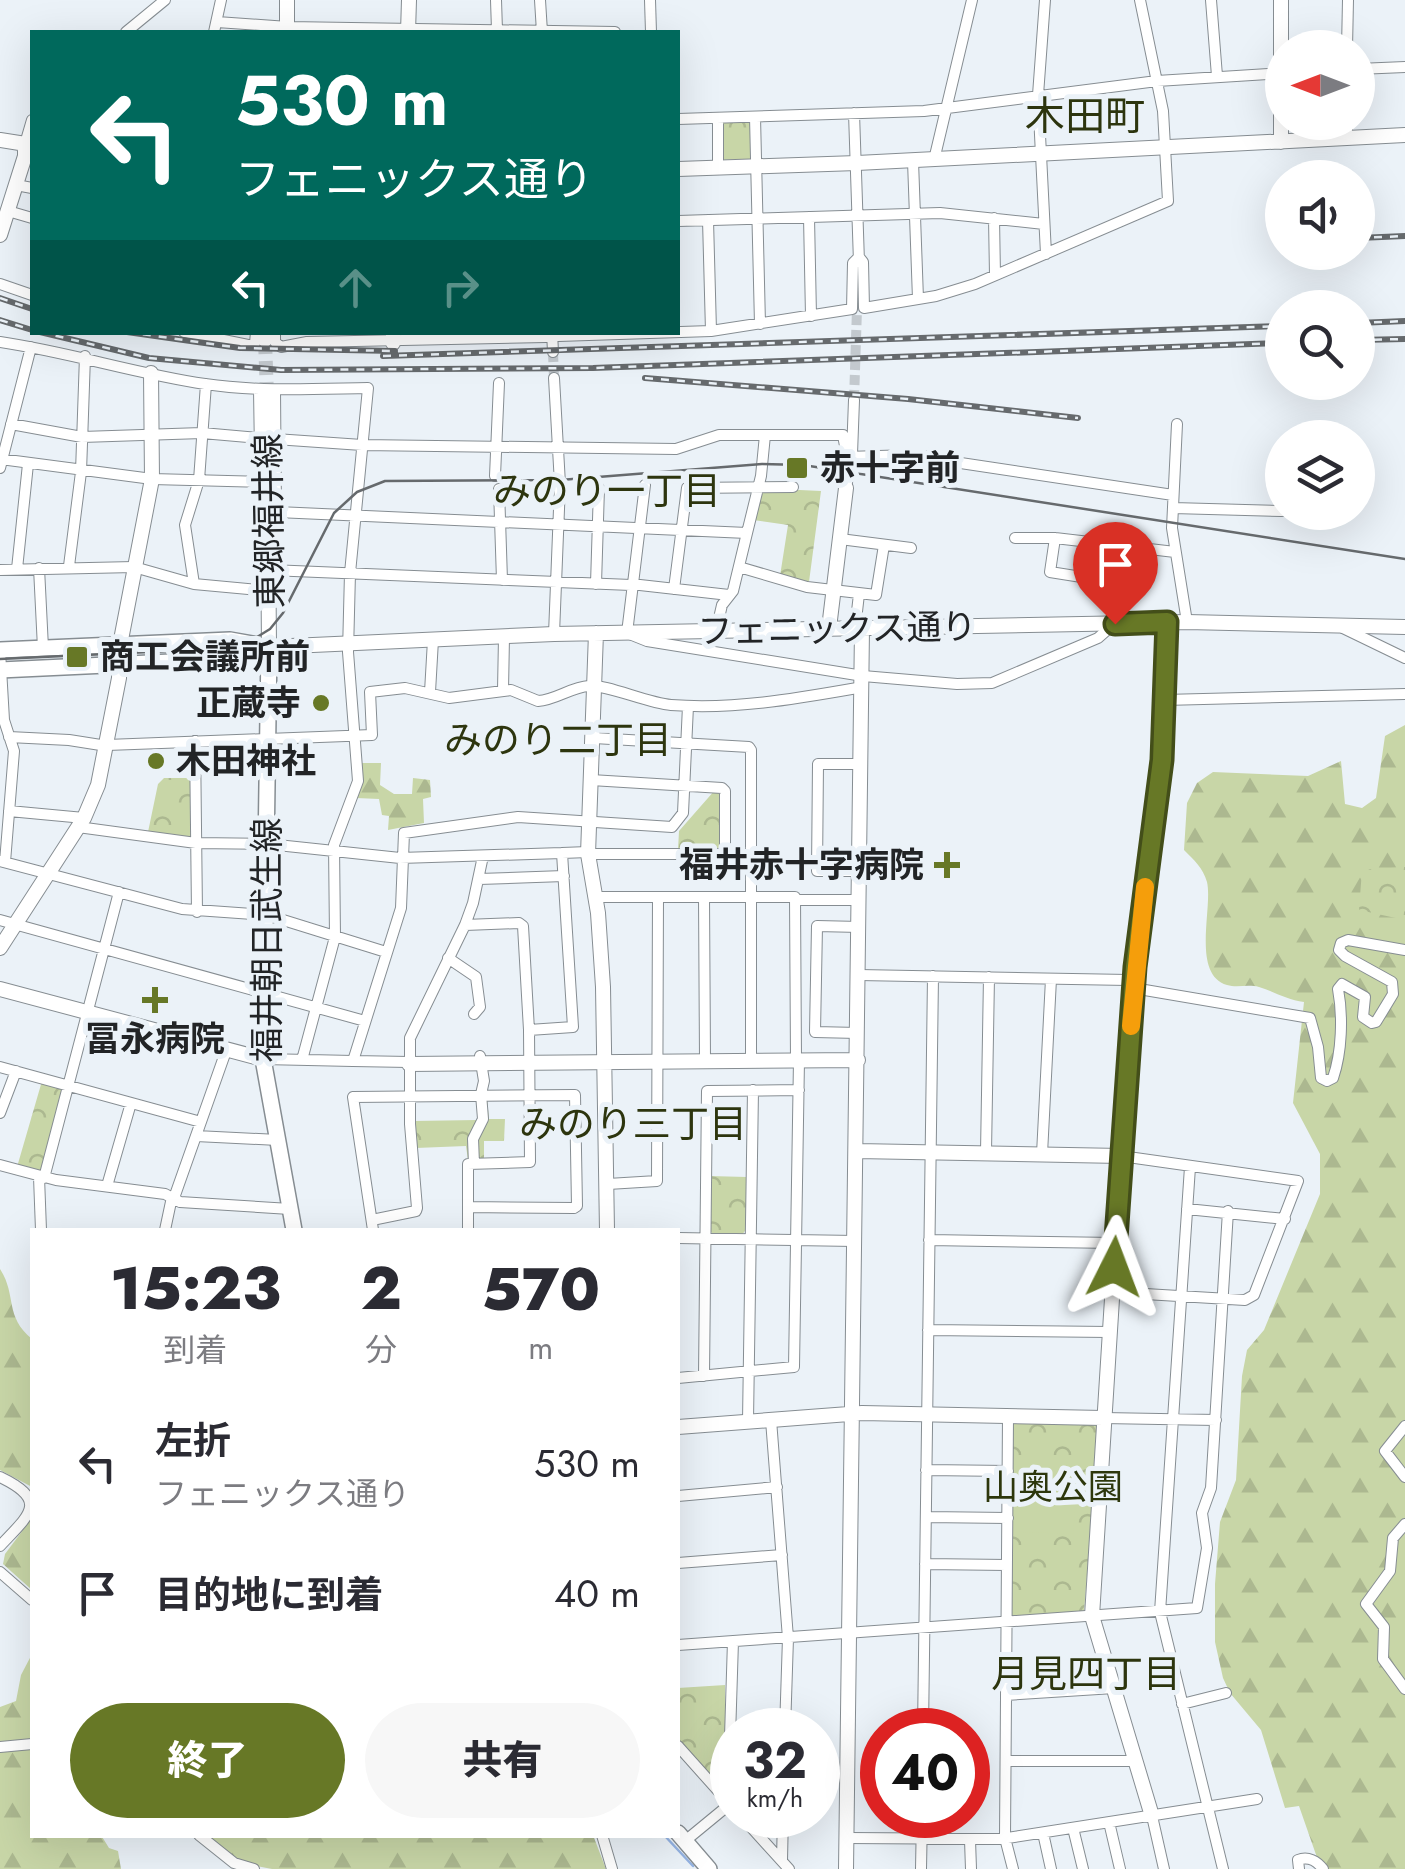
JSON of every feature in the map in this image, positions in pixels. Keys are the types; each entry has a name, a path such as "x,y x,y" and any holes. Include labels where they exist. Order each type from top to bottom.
{"main road":[{"name":"フェニックス通り","path":"0,650 230,640 269,647"},
{"name":"フェニックス通り","path":"1,670 234,659 269,647"},
{"name":"福井朝日武生線","path":"269,647 263,1059 294,1228"},
{"path":"681,1837 705,1868"}],"street":[{"path":"128,30 165,0"},
{"path":"221,0 216,27 287,30 408,30 409,0"},
{"path":"287,30 288,0"},
{"path":"496,0 498,30"},
{"path":"540,0 542,30"},
{"path":"650,0 650,30"},
{"path":"934,160 972,0"},
{"path":"1045,0 1038,95 1046,254"},
{"path":"858,256 864,262 864,308 918,300 996,276 1168,201 1157,81 1140,0"},
{"path":"1212,0 1217,76"},
{"path":"1281,0 1281,30"},
{"path":"1347,30 1348,0"},
{"path":"1375,68 1405,66"},
{"path":"680,120 948,107 1157,81 1265,75"},
{"path":"854,113 858,310"},
{"path":"755,117 760,324"},
{"path":"718,118 718,168"},
{"path":"1375,132 1405,135"},
{"path":"0,140 29,144 0,235"},
{"path":"680,170 1292,140"},
{"path":"913,161 918,300"},
{"path":"16,184 30,188"},
{"path":"8,211 30,217"},
{"path":"680,221 915,214 1044,224"},
{"path":"809,217 810,316"},
{"path":"994,218 996,276"},
{"path":"708,220 711,331"},
{"path":"680,332 852,309 853,263 858,256"},
{"path":"0,284 30,294"},
{"path":"204,335 250,345 264,335"},
{"path":"266,335 281,347 393,338 548,335"},
{"path":"552,335 553,352"},
{"path":"0,342 85,356 206,384 267,391 368,388 350,573 348,644 358,781 333,850 334,937 302,1060"},
{"path":"31,346 1,462 152,479 260,482"},
{"path":"69,566 81,472 85,356"},
{"path":"0,948 7,922 48,874 81,822 98,784 152,479 150,373"},
{"path":"554,378 560,524 554,634"},
{"path":"495,476 499,383"},
{"path":"194,584 186,526 199,480 206,384"},
{"path":"267,391 260,438 261,515 355,515 747,533"},
{"path":"267,391 276,440 273,518"},
{"name":"東郷福井線","path":"267,391 273,518 269,647"},
{"path":"829,628 852,458 854,400"},
{"path":"11,424 82,437 202,434 260,438"},
{"path":"1177,424 1175,552 1187,622"},
{"path":"716,632 722,605 730,595 739,566 765,435"},
{"path":"276,440 362,446 676,449 710,436 843,435 847,457 852,458 954,458 954,462 1173,502 1265,510"},
{"path":"17,569 28,464"},
{"path":"645,485 627,633 863,681 957,684 992,683 1098,638 1115,624"},
{"path":"674,589 687,488 793,487"},
{"path":"596,584 599,488"},
{"path":"499,489 502,580"},
{"path":"1015,538 1055,538 1175,552"},
{"path":"1055,538 1050,572 1113,582 1120,546"},
{"path":"840,539 911,548"},
{"path":"739,566 833,591 876,595 884,545"},
{"path":"0,570 134,567 194,584 270,591"},
{"path":"39,568 42,648"},
{"path":"270,570 631,584 730,595"},
{"path":"846,1869 863,681 859,594"},
{"path":"1164,1869 1092,1616 1121,1156 1134,984 1162,760 1167,622"},
{"name":"フェニックス通り","path":"269,647 554,634 1167,622 1405,627"},
{"path":"1338,626 1405,658"},
{"path":"596,633 588,853 596,897 606,1060 607,1228"},
{"path":"503,690 504,637"},
{"path":"430,692 433,640"},
{"path":"0,650 2,720 14,752 2,861 197,912 266,915 386,952"},
{"path":"10,738 107,746 372,735 370,692 405,688 449,698 517,691 538,701 596,686 638,700 688,706 761,704 863,681"},
{"path":"1164,700 1405,694"},
{"path":"353,1061 401,908 404,833 505,818 672,827 682,813 688,706"},
{"path":"594,738 751,750 751,1059"},
{"path":"195,742 197,912"},
{"path":"861,872 817,870 818,764 862,764"},
{"path":"592,780 722,788 725,854"},
{"path":"9,811 196,842 268,844 404,858 562,853 750,854"},
{"path":"529,1030 573,1027 562,853"},
{"path":"468,1207 577,1206 575,1096 481,1094 410,1096 356,1096 351,1101 373,1225 416,1211 417,1208 410,1096 409,1063 413,1027 465,925 483,856"},
{"path":"480,879 564,876"},
{"path":"41,1228 42,1177 119,892"},
{"path":"596,897 794,897 799,1090 794,1367 680,1378"},
{"path":"608,1184 657,1180 658,897"},
{"path":"704,897 705,1060"},
{"path":"794,900 860,900"},
{"path":"7,922 365,1021"},
{"path":"465,925 520,922 523,926 530,1062 530,1162 468,1164 468,1228"},
{"path":"858,1033 815,1032 817,926 860,927"},
{"path":"859,975 1128,980 1138,989 1310,1018 1321,1078 1328,1081 1333,1078 1338,1062 1342,1011 1338,989 1342,984 1365,997 1363,1017 1372,1023 1393,994 1392,982 1345,956 1339,950 1341,944 1348,940 1405,950"},
{"path":"448,958 476,977 480,1007 474,1014"},
{"path":"923,1708 933,976"},
{"path":"986,1152 989,978"},
{"path":"1042,1154 1052,978"},
{"path":"0,989 263,1059 409,1063 480,1059 858,1060"},
{"path":"165,1228 226,1051"},
{"path":"474,1164 473,1139 484,1118 480,1059"},
{"path":"0,1067 201,1122"},
{"path":"0,1113 16,1071"},
{"path":"704,1376 707,1090 799,1090"},
{"path":"748,1421 753,1090"},
{"path":"107,1186 131,1103"},
{"path":"196,1136 278,1140"},
{"path":"857,1151 1121,1156 1298,1181 1254,1296 1245,1300 1112,1292"},
{"path":"0,1165 42,1177 173,1197 180,1202 290,1209"},
{"path":"1190,1167 1160,1612 1223,1869"},
{"path":"1187,1208 1285,1219"},
{"path":"680,1646 1198,1608 1208,1548 1202,1514 1210,1496 1228,1211"},
{"path":"680,1238 855,1241"},
{"path":"929,1240 1116,1243"},
{"path":"928,1330 1110,1332"},
{"path":"680,1427 854,1414 1216,1420"},
{"path":"1008,1417 1005,1838 1013,1869"},
{"path":"771,1420 788,1638 786,1708"},
{"path":"1405,1426 1385,1451 1405,1477"},
{"path":"926,1470 1008,1470"},
{"path":"0,1478 26,1492 30,1499 26,1517 0,1546"},
{"path":"680,1496 776,1487"},
{"path":"926,1517 1008,1518"},
{"path":"1405,1524 1393,1538 1390,1571 1366,1604 1384,1626 1383,1659 1405,1689"},
{"path":"680,1563 782,1555"},
{"path":"925,1564 1007,1565"},
{"path":"0,1572 30,1598"},
{"path":"732,1708 733,1641"},
{"path":"1006,1695 1114,1688"},
{"path":"1182,1704 1226,1692"},
{"path":"0,1747 30,1744"},
{"path":"680,1748 710,1782"},
{"path":"1006,1761 1136,1761"},
{"path":"847,1838 1005,1838 1257,1800"},
{"path":"681,1837 710,1817"},
{"path":"1109,1822 1120,1869"},
{"path":"1073,1828 1083,1869"},
{"path":"1043,1832 1051,1869"},
{"path":"203,1838 234,1863 254,1869"},
{"path":"603,1838 612,1869"},
{"path":"761,1838 786,1865"},
{"path":"784,1838 786,1865"},
{"path":"921,1869 922,1840"},
{"path":"970,1840 972,1869"},
{"path":"1299,1869 1298,1860 1304,1858 1312,1859 1323,1869"}],"green space":[{"path":"753,120 753,159 721,160 721,121"},
{"path":"759,488 821,491 809,582 780,576 788,525 753,520"},
{"path":"1405,725 1405,1869 1321,1869 1299,1806 1285,1808 1261,1730 1230,1693 1215,1642 1220,1522 1236,1480 1247,1350 1264,1330 1320,1194 1320,1154 1293,1103 1304,1002 1259,987 1227,985 1210,968 1206,954 1207,882 1201,868 1184,850 1187,803 1197,783 1213,772 1308,776 1341,761 1345,804 1362,808 1376,798 1385,736"},
{"path":"360,763 381,763 380,785 394,794 412,794 413,778 430,780 431,797 423,799 424,823 388,830 389,816 382,815 379,799 356,798"},
{"path":"164,778 193,778 191,837 148,832 158,784"},
{"path":"715,790 722,795 722,847 718,851 678,850 679,831"},
{"path":"1405,867 1405,920 1359,910 1362,870"},
{"path":"42,1081 66,1088 42,1175 17,1167"},
{"path":"479,1098 487,1099 489,1119 505,1119 504,1141 484,1141 484,1160 468,1160 466,1146 416,1148 413,1121 477,1120"},
{"path":"709,1176 747,1177 747,1228 742,1235 714,1235 709,1230"},
{"path":"0,1269 14,1314 30,1337 30,1486 0,1470"},
{"name":"山奥公園","path":"1015,1421 1099,1426 1084,1612 1013,1617 1010,1614"},
{"path":"1023,1480 1054,1485 1076,1500 1073,1534 1023,1532"},
{"path":"30,1521 30,1588 3,1564 5,1554"},
{"path":"30,1658 30,1742 0,1745 0,1707 16,1701 21,1675"},
{"path":"725,1685 725,1708 710,1708 710,1777 680,1743 680,1688"},
{"path":"30,1748 30,1838 103,1838 109,1848 118,1851 121,1869 0,1869 0,1749"},
{"path":"208,1838 594,1838 606,1869 272,1869 241,1863"}],"waterway":[{"path":"667,1838 693,1866"}],"tunnel":[{"path":"854,400 857,309"},
{"path":"265,340 267,395"},
{"path":"553,352 554,378"}],"tram line":[{"path":"0,659 213,649 249,642 270,629 283,613 334,513 357,492 385,481 560,480 762,464 803,465 1405,559"}],"railway":[{"path":"1375,237 1405,236"},
{"path":"0,298 30,308"},
{"path":"0,320 30,329"},
{"path":"1375,322 1405,321"},
{"path":"383,356 1265,327"},
{"path":"53,335 149,358 281,370 593,368 1265,344"},
{"path":"148,335 240,348 395,351"},
{"path":"1375,340 1405,339"},
{"path":"645,378 908,399 1078,418"}],"slow traffic":[{"path":"1131,1026 1145,887"}],"place":[{"name":"赤十字前","path":"797,468"},
{"name":"商工会議所前","path":"77,657"},
{"name":"正蔵寺","path":"321,703"},
{"name":"木田神社","path":"156,761"},
{"name":"福井赤十字病院","path":"947,865"},
{"name":"冨永病院","path":"155,1000"}],"district":[{"name":"木田町","path":"1085,116"},
{"name":"みのり一丁目","path":"607,491"},
{"name":"みのり二丁目","path":"558,740"},
{"name":"みのり三丁目","path":"633,1124"},
{"name":"月見四丁目","path":"1086,1674"}],"route":[{"path":"1114,1267 1135,967 1162,760 1167,622 1115,624"}]}
